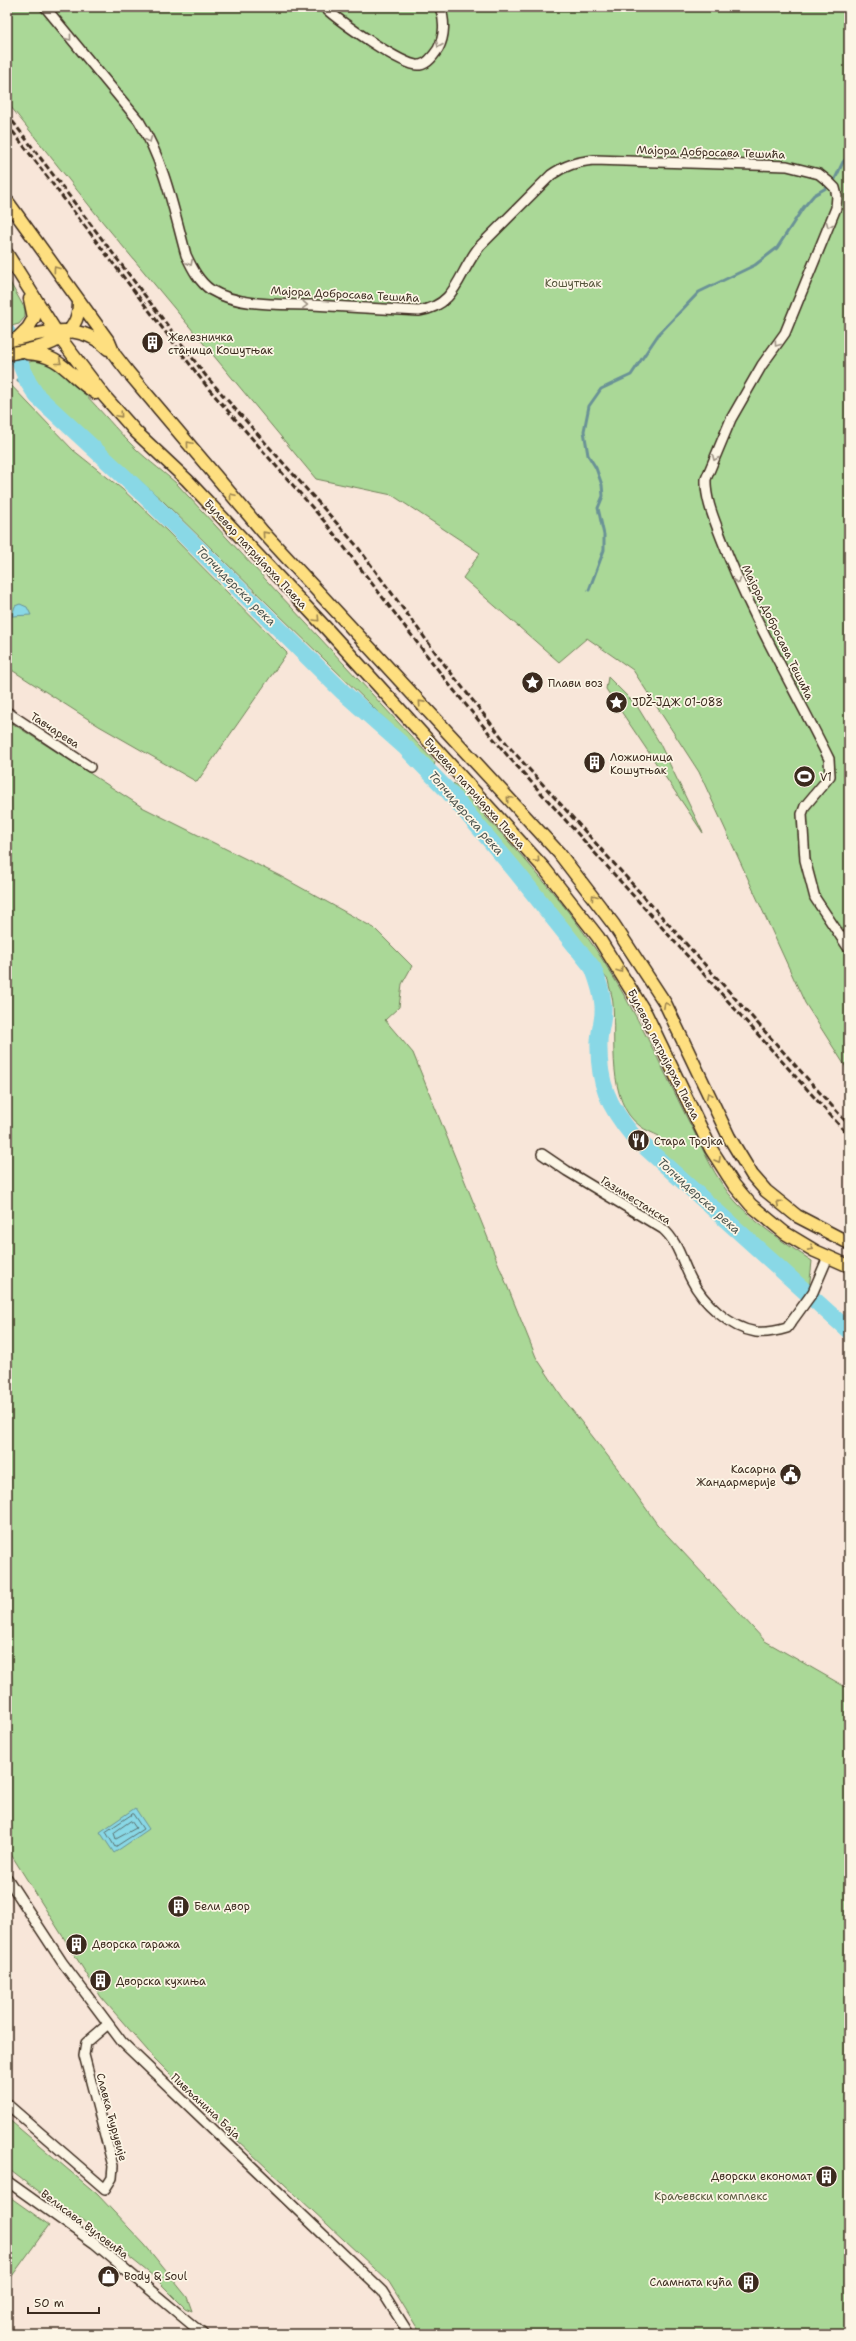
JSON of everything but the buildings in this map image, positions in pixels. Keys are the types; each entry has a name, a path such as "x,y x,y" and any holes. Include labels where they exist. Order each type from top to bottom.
{"main road":[{"name":"Булевар патријарха Павла","path":"7,201 109,342 114,354 259,527 559,853 588,889 614,925 665,1003 729,1137 752,1175 775,1199 797,1216 849,1243"},
{"name":"Булевар патријарха Павла","path":"7,254 58,334 105,397 245,542 544,868 598,937 629,984 664,1049 712,1149 734,1185 765,1218 784,1233 828,1257 849,1266"},
{"path":"13,340 28,328 34,318 28,289"},
{"path":"7,354 21,351 70,330 76,321 79,301"},
{"path":"70,330 98,340 114,354"},
{"path":"13,340 58,334"},
{"path":"21,351 42,354 55,359 91,390 105,397"}],"street":[{"name":"Мајора Добросава Тешића","path":"46,7 148,135 186,256 201,281 210,289 230,298 276,304 419,311 432,308 439,305 453,292 470,260 480,246 551,175 564,166 578,162 594,160 787,166 819,174 832,185 837,196 836,208 785,333 762,365 731,419 706,479 706,486 713,517 743,593 828,759 830,776 805,806 802,814 801,823 805,860 816,901 849,950"},
{"path":"324,7 368,40 408,63 422,65 429,60 439,45 443,26 440,7"},
{"name":"Тавчарева","path":"7,712 90,767"},
{"name":"Газиместанска","path":"542,1154 567,1171 663,1229 674,1240 692,1281 700,1295 710,1306 736,1325 758,1332 771,1332 787,1328 813,1292 828,1257"},
{"name":"Пивљанина Баја","path":"7,1878 43,1936 107,2025 148,2069 382,2291 409,2334"},
{"name":"Славка Ћурувије","path":"7,2104 105,2189 112,2178 113,2166 84,2055 86,2043 107,2025"},
{"name":"Велисава Вуловића","path":"7,2181 94,2243 203,2334"}],"green space":[{"name":"Кошутњак","path":"7,7 849,7 849,1072 805,1003 699,772 633,670 587,638 559,662 463,578 480,553 392,495 316,479 96,214 7,102"},
{"path":"7,277 25,309 25,317 19,324 11,326 7,318"},
{"path":"38,360 49,364 73,382 133,447 176,483 435,762 434,767 164,502 43,395 25,363"},
{"path":"7,381 73,450 122,489 167,531 287,653 197,782 99,726 7,667"},
{"path":"608,677 637,706 659,742 703,833 606,689"},
{"name":"Краљевски комплекс","path":"7,720 142,807 280,876 374,928 412,966 402,984 399,1007 385,1020 413,1053 536,1357 565,1401 621,1473 657,1524 765,1641 849,1689 849,2334 421,2334 389,2282 222,2126 154,2058 101,1997 7,1848"},
{"path":"454,783 534,870 588,938 616,981 637,1019 721,1183 744,1211 753,1219 772,1234 812,1261 809,1290 652,1146 659,1136 640,1126 629,1115 617,1086 614,1052 613,1001 608,980 450,788"},
{"path":"7,2118 97,2194 145,2245 187,2297 192,2311 185,2308 153,2276 83,2220 41,2194 7,2168"},
{"path":"7,2195 49,2225 7,2283"}],"water":[{"path":"20,604 27,607 31,615 12,616 15,606"},
{"path":"135,1808 149,1829 114,1853 100,1832"}],"waterway":[{"path":"589,590 604,550 604,535 598,508 603,496 602,485 596,468 588,455 584,431 589,406 601,389 631,375 658,335 699,292 755,265 777,248 803,208 814,195 826,188 835,179 843,162 849,156"},
{"name":"Топчидерска река","path":"7,332 28,382 37,396 145,496 343,692 406,748 448,791 514,869 593,968 603,1001 603,1016 599,1042 600,1070 606,1093 617,1115 634,1137 849,1331"},
{"name":"Топчидерска река","path":"18,380 34,391"}],"railway":[{"path":"7,114 206,376 357,546 444,664 511,749 849,1125"},
{"path":"7,124 208,388 325,522 448,683 507,755 849,1136"}],"place":[{"name":"Железничка станица Кошутњак","path":"153,343"},
{"name":"Плави воз","path":"533,683"},
{"name":"JDŽ-JДЖ 01-088","path":"617,702"},
{"name":"Ложионица Кошутњак","path":"595,763"},
{"name":"V1","path":"805,777"},
{"name":"Стара Тројка","path":"639,1141"},
{"name":"Касарна Жандармерије","path":"791,1475"},
{"name":"Бели двор","path":"179,1906"},
{"name":"Дворска гаража","path":"76,1944"},
{"name":"Дворска кухиња","path":"101,1981"},
{"name":"Дворски економат","path":"827,2176"},
{"name":"Body & Soul","path":"109,2276"},
{"name":"Сламната кућа","path":"748,2282"}]}
